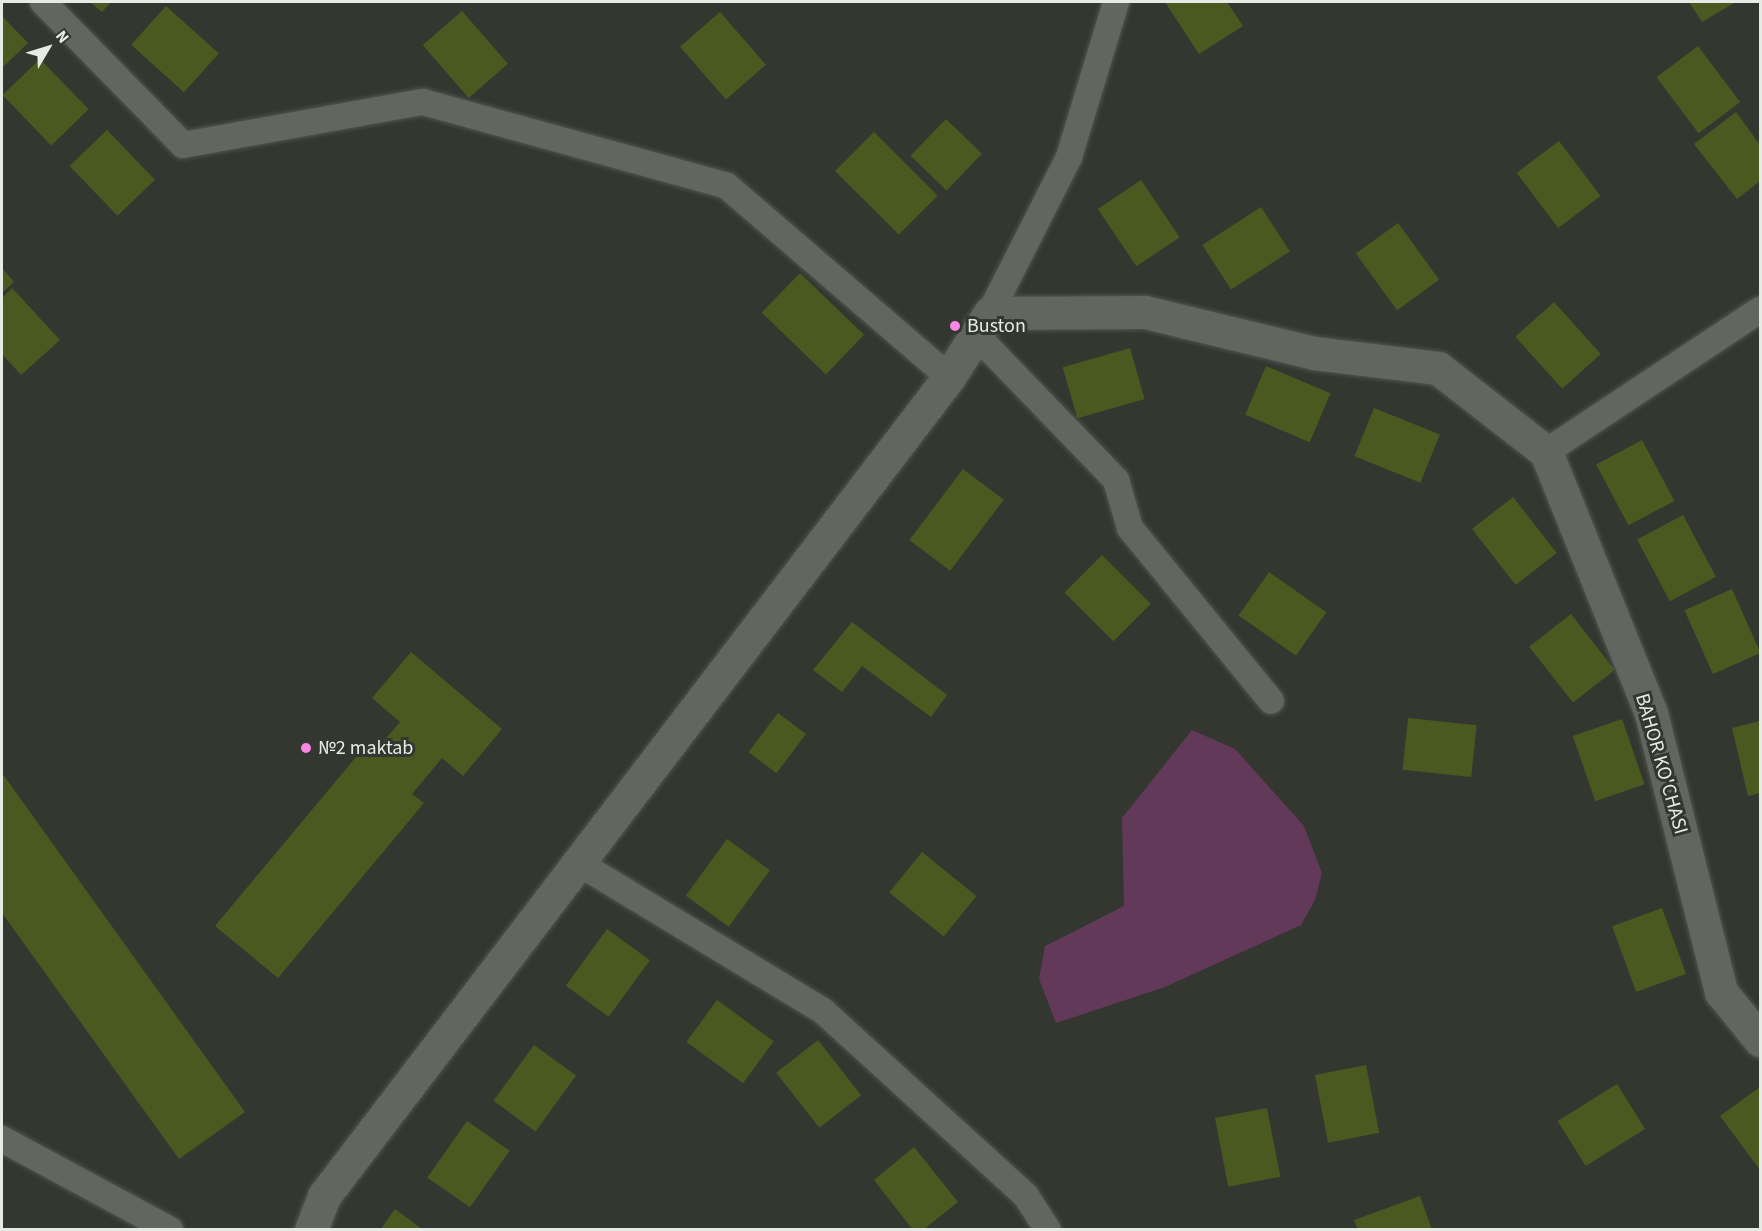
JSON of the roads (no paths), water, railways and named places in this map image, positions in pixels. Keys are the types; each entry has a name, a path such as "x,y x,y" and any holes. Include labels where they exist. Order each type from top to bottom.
{"street":[{"path":"43,2 183,145 423,102 727,186 949,377"},
{"path":"311,1230 324,1196 949,377 983,324 1069,157 1116,2"},
{"path":"983,324 1145,312 1314,353 1438,368 1546,452 1761,310"},
{"path":"983,324 1116,480 1130,528 1271,701"},
{"name":"BAHOR KO'CHASI","path":"1546,452 1651,713 1721,992 1761,1040"},
{"path":"577,862 823,1011 1026,1196 1048,1230"},
{"path":"2,1139 170,1230"}],"place":[{"name":"Buston","path":"955,326"},
{"name":"№2 maktab","path":"306,748"}]}
